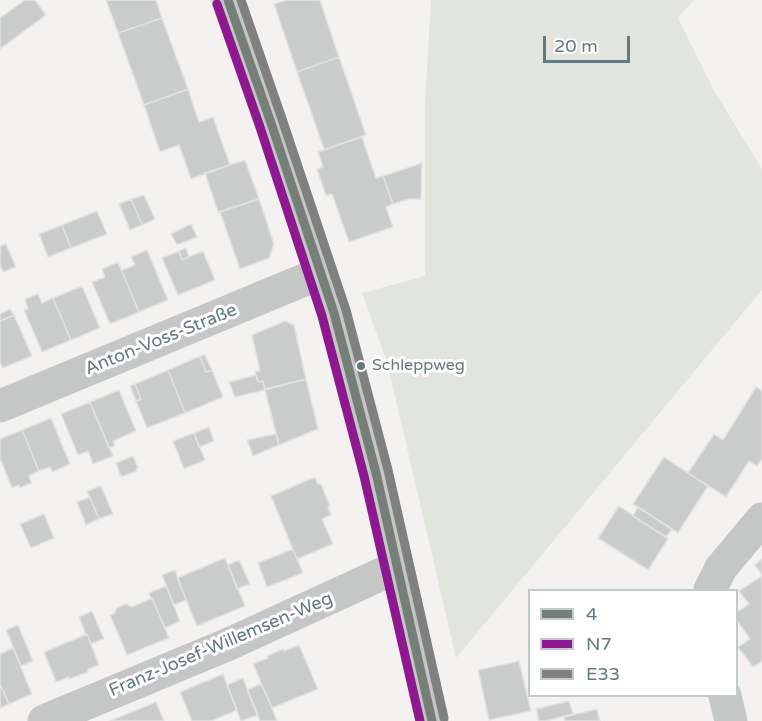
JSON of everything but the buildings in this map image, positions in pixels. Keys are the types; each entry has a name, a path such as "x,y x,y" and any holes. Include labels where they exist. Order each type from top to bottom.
{"street":[{"path":"228,0 334,313 376,473 432,721"},
{"name":"Anton-Voss-Straße","path":"0,406 321,273"},
{"path":"711,589 721,567 762,519"},
{"name":"Franz-Josef-Willemsen-Weg","path":"44,721 229,644 397,567"},
{"path":"725,697 731,721"}],"shaded area":[{"path":"431,0 694,0 678,18 713,89 762,169 762,290 456,658 387,362 362,293 425,276 425,101"}],"transit line":[{"name":"4","path":"228,0 334,313 376,473 432,721"},
{"name":"E33","path":"241,0 346,310 388,470 444,718"},
{"name":"N7","path":"217,4 322,316 364,476 420,721"}],"place":[{"name":"Schleppweg","path":"361,366"}]}
